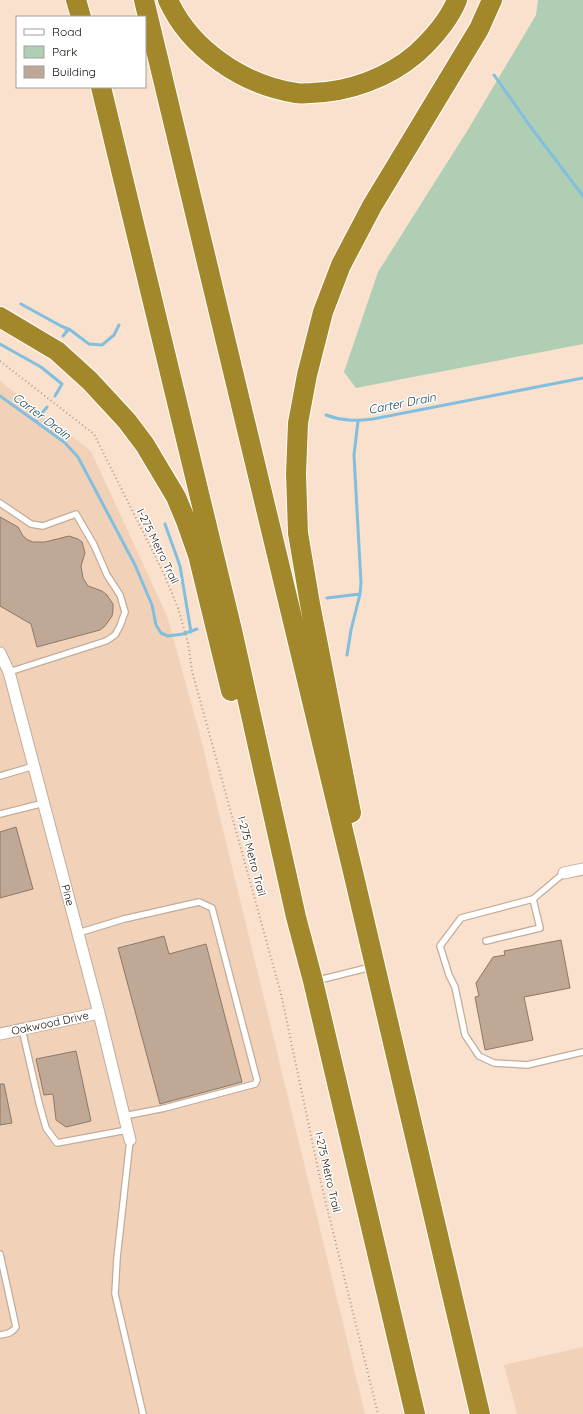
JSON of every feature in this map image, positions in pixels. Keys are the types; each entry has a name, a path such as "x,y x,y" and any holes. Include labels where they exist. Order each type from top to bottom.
{"highway":[{"path":"76,0 81,16"},
{"path":"80,0 84,16"},
{"path":"144,0 375,966 480,1414"},
{"path":"168,0 183,27 199,45 218,60 243,75 270,87 297,93 322,93 351,88 385,75 406,62 440,29 457,0"},
{"path":"352,872 356,845 351,808 310,604 298,533 296,474 300,416 307,375 323,312 341,265 372,206 479,29 492,0"},
{"path":"101,88 232,630 296,917 313,981 415,1414"},
{"path":"0,317 57,351 90,380 127,421 145,445 176,497 198,555 257,798 274,861 296,917"}],"street":[{"name":"Pine","path":"0,653 9,672 99,1013 129,1135"},
{"path":"564,873 583,869"},
{"name":"Oakwood Drive","path":"0,1034 99,1013"}],"lane":[{"path":"0,503 31,524 42,526 76,514 94,545 107,575 120,595 125,612 115,635 106,641 9,672"},
{"path":"0,776 34,766"},
{"path":"0,814 44,803"},
{"path":"564,873 533,899 461,918 440,946 448,975 455,987 465,1035 479,1056 494,1063 527,1065 583,1052"},
{"path":"486,941 540,928 533,899"},
{"path":"78,932 124,919 199,902 212,908 257,1080 255,1084 165,1108 124,1116"},
{"path":"313,981 375,966"},
{"path":"22,1029 44,1122 46,1128 57,1143 129,1135 115,1294 143,1414"},
{"path":"0,1254 16,1327 14,1331 0,1335"}],"path":[{"name":"I-275 Metro Trail","path":"0,361 94,434 164,574 178,608 188,643 192,672 281,994 322,1183 378,1414"}],"shaded area":[{"path":"0,381 91,451 167,616 199,731 365,1414 0,1414"},
{"path":"583,1347 583,1414 517,1414 504,1365"}],"green space":[{"path":"538,0 583,0 583,344 356,388 344,372 378,272 469,128 536,15"}],"building":[{"path":"0,517 18,527 23,536 33,542 45,542 69,536 82,542 85,553 81,566 83,578 88,586 102,591 107,595 113,604 112,616 105,626 100,630 37,647 31,624 0,606"},
{"path":"16,827 33,889 0,898 0,832"},
{"path":"164,936 169,954 206,944 242,1082 160,1104 118,948"},
{"path":"561,940 570,988 524,997 533,1040 485,1050 475,997 479,996 476,983 493,957 505,955 504,951"},
{"path":"76,1051 91,1121 66,1127 56,1120 53,1094 44,1095 36,1059"},
{"path":"0,1084 4,1084 12,1123 0,1125"}],"waterway":[{"path":"494,75 530,126 583,196"},
{"path":"21,304 68,329 66,331"},
{"path":"63,336 69,329 89,344 102,345 114,335 119,325"},
{"path":"0,344 41,367 62,384 55,396"},
{"name":"Carter Drain","path":"326,415 349,420 373,419 583,378"},
{"name":"Carter Drain","path":"0,396 64,442 78,457 135,565 152,605 156,625 161,633 168,636 183,634 197,629"},
{"path":"36,421 47,407"},
{"name":"Carter Drain","path":"347,655 361,583 354,455 358,421"},
{"path":"165,524 180,566 191,632"},
{"name":"Carter Drain","path":"327,598 360,594"}]}
